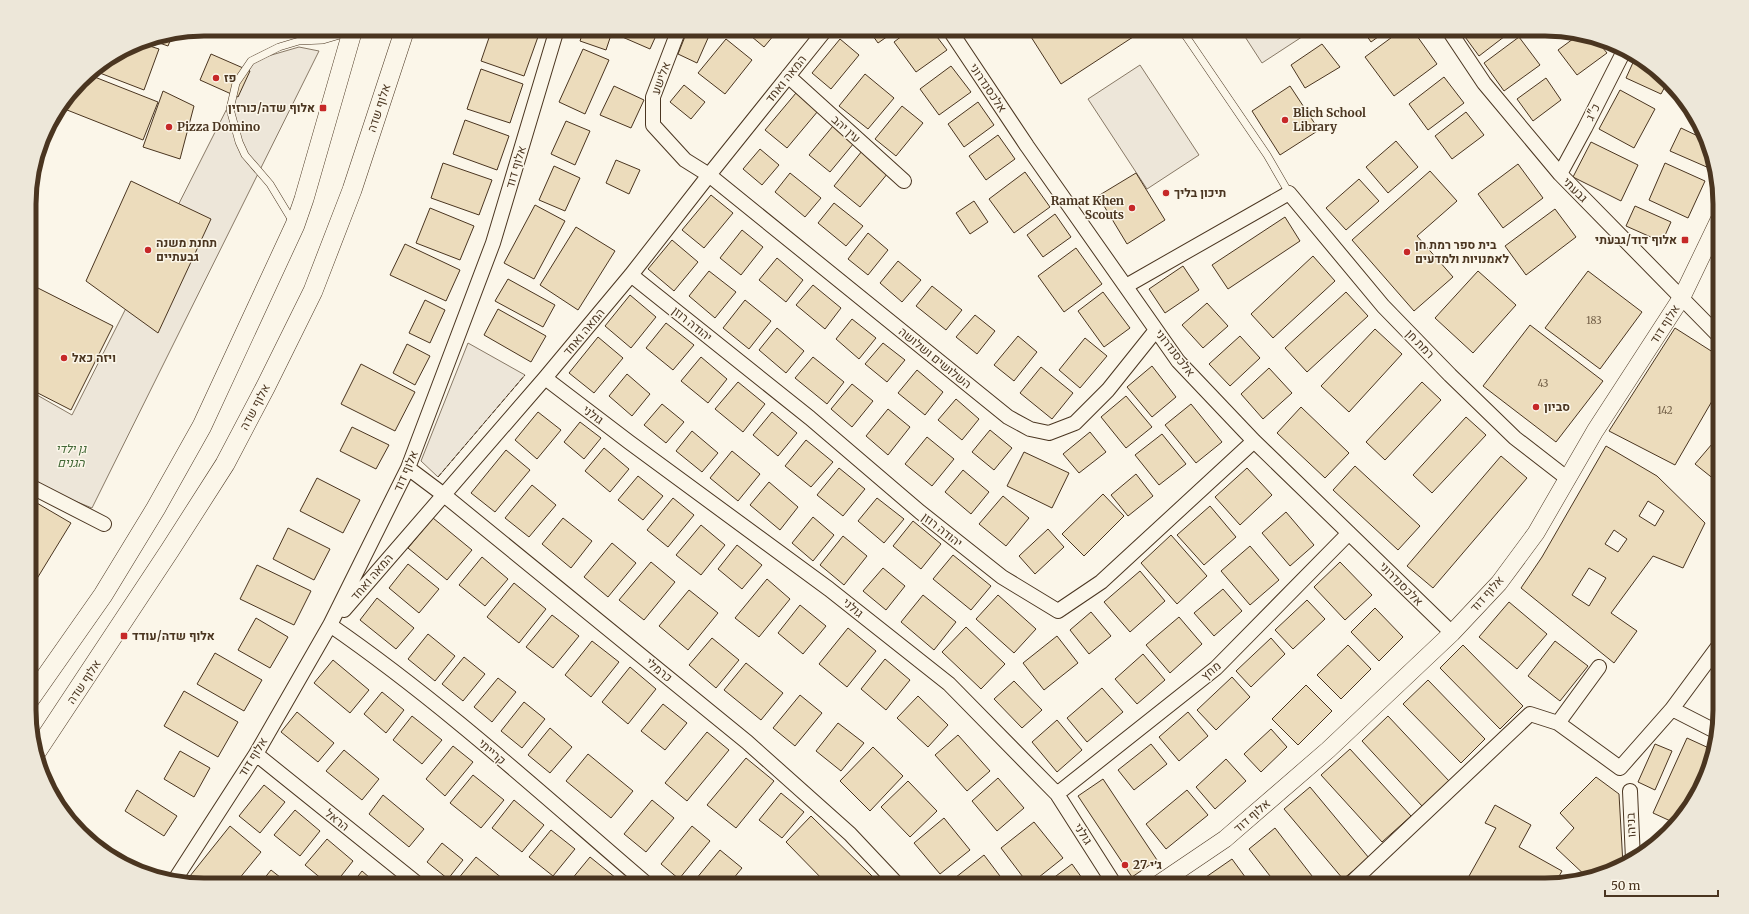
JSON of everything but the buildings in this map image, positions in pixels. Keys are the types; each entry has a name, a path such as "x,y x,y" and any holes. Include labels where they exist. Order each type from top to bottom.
{"main road":[{"path":"36,690 103,595 156,508 202,426 295,225 304,199 350,36"},
{"name":"אלוף שדה","path":"40,746 153,577 220,471 266,386 319,276 352,190 403,36"}],"street":[{"name":"אלוף דוד","path":"177,876 256,754 330,625 408,468 493,243 555,36"},
{"name":"אלישע","path":"676,36 653,97 653,125 685,160 709,175"},
{"name":"המאה ואחד","path":"330,625 545,378 631,275 820,36"},
{"name":"אלכסנדרוני","path":"954,36 1027,146 1178,361 1254,442 1350,533 1452,634"},
{"name":"גבעתי","path":"1453,36 1484,83 1560,174 1713,330"},
{"name":"כ\"ג","path":"1560,174 1622,55"},
{"name":"עין יהב","path":"788,76 904,181"},
{"name":"השלושים ושלושה","path":"709,175 1008,417 1030,429 1049,433 1075,424 1108,390 1156,330"},
{"path":"1126,286 1289,193"},
{"name":"רמת חן","path":"1289,193 1383,306 1450,375 1515,438 1568,479"},
{"name":"אלוף דוד","path":"1167,878 1225,839 1328,750 1452,634 1499,583 1536,533 1595,431 1682,297 1713,232"},
{"name":"יהודה רוזן","path":"631,275 810,418 949,535 1002,577 1058,611 1101,582 1254,442"},
{"name":"גולני","path":"545,378 829,589 943,680 1057,794 1111,878"},
{"name":"כרמלי","path":"408,468 444,495 747,742 850,834 891,878"},
{"path":"36,489 104,524"},
{"name":"מחץ","path":"1057,794 1216,668 1350,533"},
{"name":"קרייתי","path":"330,625 366,650 435,703 640,878"},
{"path":"1356,878 1530,714 1558,723 1620,768 1672,709 1713,653"},
{"path":"1558,723 1599,667"},
{"path":"1672,709 1712,730"},
{"name":"הראל","path":"256,754 410,878"},
{"name":"בניהו","path":"1630,791 1633,853"}],"lane":[{"path":"295,225 270,184 245,155 239,142 230,109 236,83 251,61 279,47 299,41 323,40 335,36"},
{"path":"1186,36 1267,155 1289,193"}],"green space":[{"path":"1245,36 1303,36 1262,63"},
{"name":"גן ילדי הגנים","path":"299,47 319,51 92,508 36,485 36,394 72,415 251,61"},
{"path":"1140,65 1199,155 1147,189 1088,99"},
{"path":"468,343 525,375 438,477 421,461"}],"fence":[{"path":"438,477 525,375"}],"place":[{"name":"פז","path":"216,78"},
{"name":"אלוף שדה/כורזין","path":"323,108"},
{"name":"Blich School Library","path":"1285,120"},
{"name":"Pizza Domino","path":"169,127"},
{"name":"תיכון בליך","path":"1166,193"},
{"name":"Ramat Khen Scouts","path":"1132,208"},
{"name":"אלוף דוד/גבעתי","path":"1685,240"},
{"name":"תחנת משנה גבעתיים","path":"148,250"},
{"name":"בית ספר רמת חן לאמנויות ולמדעים","path":"1407,252"},
{"name":"ויזה כאל","path":"64,358"},
{"name":"סביון","path":"1536,407"},
{"name":"אלוף שדה/עודד","path":"124,636"},
{"name":"ג׳י 27","path":"1125,865"}]}
